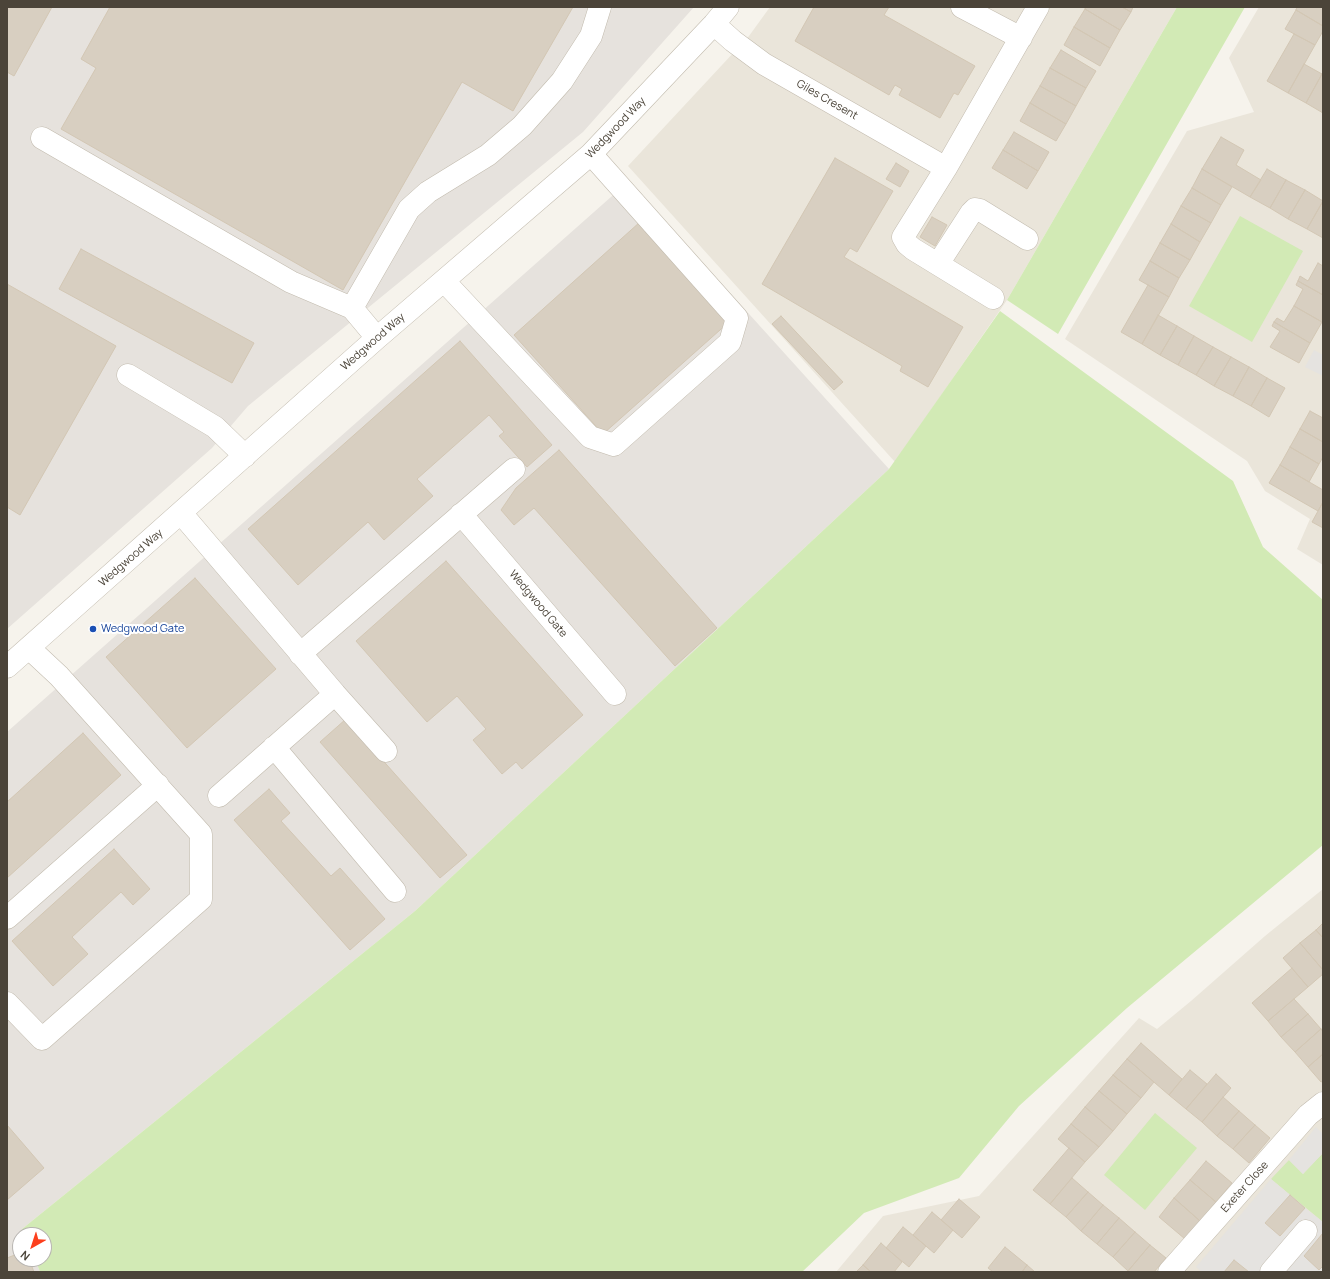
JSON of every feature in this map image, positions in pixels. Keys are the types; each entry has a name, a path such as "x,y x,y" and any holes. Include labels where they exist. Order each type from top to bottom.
{"street":[{"path":"352,308 409,209 428,192 488,156 522,126 562,81 591,36 600,7"},
{"name":"Wedgwood Way","path":"7,667 377,338 591,154 714,24 728,7"},
{"path":"962,7 1021,38"},
{"path":"993,298 913,249 907,244 903,237 946,168 1038,7"},
{"name":"Giles Cresent","path":"714,24 764,64 946,168"},
{"path":"42,138 291,282 352,308 377,338"},
{"path":"444,281 590,437 614,445 730,342 737,318 591,154"},
{"path":"938,264 971,212 975,209 980,210 1027,239"},
{"path":"128,375 215,427 245,456"},
{"path":"300,654 514,469"},
{"path":"181,513 300,654 386,750"},
{"name":"Wedgwood Gate","path":"461,514 615,694"},
{"path":"7,1003 42,1040 202,899 201,834 59,676 29,648"},
{"path":"219,796 335,694"},
{"path":"274,747 395,891"},
{"path":"7,918 158,785"},
{"name":"Exeter Close","path":"1169,1272 1308,1115 1323,1103"},
{"path":"1271,1272 1306,1231"}],"shaded area":[{"path":"7,7 694,7 583,132 248,406 212,448 7,629"},
{"path":"770,7 1177,7 1007,300 895,462 628,166 749,36"},
{"path":"1259,7 1323,7 1323,565 1297,549 1310,519 1265,491 1247,461 1065,339 1187,131 1254,112 1229,58"},
{"path":"629,181 889,469 415,911 24,1227 12,1227 12,1267 38,1267 40,1272 7,1272 7,732"},
{"path":"1314,350 1323,355 1323,376 1305,367"},
{"path":"1323,889 1323,1272 836,1272 883,1216 979,1196 1139,1018 1157,1029 1265,936"},
{"path":"1316,1127 1323,1134 1323,1153 1303,1174 1289,1160"},
{"path":"1271,1179 1290,1195 1265,1223 1281,1236 1305,1208 1323,1222 1323,1233 1304,1256 1319,1270 1323,1266 1323,1272 1249,1272 1234,1260 1224,1272 1202,1272 1196,1267"}],"green space":[{"path":"1177,7 1245,7 1058,334 1007,300"},
{"path":"1240,216 1303,251 1252,342 1189,306"},
{"path":"1000,311 1233,481 1263,547 1323,600 1323,845 1127,1008 1019,1106 959,1178 864,1213 802,1272 40,1272 38,1267 52,1267 52,1227 24,1227 415,911 889,469"},
{"path":"1155,1113 1197,1148 1145,1210 1104,1175"},
{"path":"1323,1153 1323,1222 1271,1179 1289,1160 1303,1174"}],"building":[{"path":"7,7 52,7 14,76 7,72"},
{"path":"110,7 573,7 513,111 462,82 343,290 61,129 96,68 81,59"},
{"path":"814,7 889,7 884,15 975,66 958,95 954,93 940,118 899,95 902,89 895,85 889,95 795,41"},
{"path":"1086,7 1122,7 1131,12 1120,30 1085,9"},
{"path":"1122,7 1133,7 1131,12"},
{"path":"1297,7 1323,7 1323,26 1296,10"},
{"path":"1085,9 1120,30 1110,48 1074,27"},
{"path":"1296,10 1323,26 1323,31 1315,45 1285,29"},
{"path":"1074,27 1110,48 1100,66 1064,45"},
{"path":"1294,34 1315,45 1288,93 1267,81"},
{"path":"1061,50 1096,71 1086,88 1050,68"},
{"path":"1304,64 1322,74 1306,103 1288,93"},
{"path":"1050,68 1086,88 1076,106 1040,86"},
{"path":"1322,74 1323,75 1323,113 1306,103"},
{"path":"1040,86 1076,106 1066,124 1030,103"},
{"path":"1030,103 1066,124 1056,141 1020,121"},
{"path":"1014,132 1049,152 1038,171 1003,150"},
{"path":"1221,137 1244,150 1236,165 1261,180 1250,197 1202,169"},
{"path":"1003,150 1038,171 1027,189 992,168"},
{"path":"835,158 893,191 857,252 850,248 844,257 963,327 928,387 900,371 902,366 762,284"},
{"path":"896,163 909,171 900,187 886,179"},
{"path":"1202,169 1232,187 1221,205 1192,188"},
{"path":"1267,169 1286,180 1270,208 1250,197"},
{"path":"1286,180 1305,190 1288,219 1270,208"},
{"path":"1192,188 1221,205 1211,223 1181,206"},
{"path":"1305,190 1323,201 1307,229 1288,219"},
{"path":"1323,201 1323,238 1307,229"},
{"path":"1181,206 1211,223 1200,242 1171,224"},
{"path":"932,217 947,225 935,246 920,237"},
{"path":"640,222 729,322 603,434 514,335"},
{"path":"1171,224 1200,242 1190,260 1160,243"},
{"path":"1160,243 1190,260 1179,278 1150,261"},
{"path":"81,249 254,343 232,383 59,289"},
{"path":"1150,261 1179,278 1169,297 1139,280"},
{"path":"1318,263 1323,266 1323,295 1298,281 1300,276 1308,281"},
{"path":"1298,281 1323,295 1322,322 1294,306 1303,289 1296,285"},
{"path":"7,284 116,346 20,515 7,507"},
{"path":"1148,285 1169,297 1142,344 1121,332"},
{"path":"1294,306 1322,322 1310,343 1274,322 1277,318 1284,322"},
{"path":"1158,315 1177,326 1160,355 1142,344"},
{"path":"781,316 843,382 834,390 772,324"},
{"path":"1274,322 1310,343 1299,363 1270,347 1280,331 1272,326"},
{"path":"1177,326 1194,336 1178,365 1160,355"},
{"path":"1194,336 1213,347 1196,375 1178,365"},
{"path":"460,341 552,445 527,467 499,436 504,432 489,415 417,479 433,496 384,540 368,522 298,585 248,529"},
{"path":"1213,347 1231,357 1214,386 1196,375"},
{"path":"1231,357 1249,367 1233,396 1214,386"},
{"path":"1249,367 1267,378 1251,406 1233,396"},
{"path":"1267,378 1285,388 1269,417 1251,406"},
{"path":"1310,411 1323,418 1323,442 1300,429"},
{"path":"1300,429 1323,442 1323,457 1319,464 1290,447"},
{"path":"1290,447 1319,464 1309,482 1280,465"},
{"path":"559,450 717,628 675,666 534,508 514,525 501,510 516,488"},
{"path":"1280,465 1323,490 1323,502 1318,511 1269,483"},
{"path":"1323,502 1323,528 1312,522"},
{"path":"446,561 583,715 522,769 516,762 502,774 473,740 486,729 457,696 427,722 356,641"},
{"path":"195,578 276,669 187,748 106,657"},
{"path":"346,719 467,855 440,878 320,742"},
{"path":"83,733 121,775 7,878 7,802"},
{"path":"269,789 290,813 281,821 331,876 340,868 385,919 350,950 234,820"},
{"path":"114,849 150,889 133,905 121,892 72,937 88,954 53,986 12,941"},
{"path":"1323,923 1323,938 1316,930"},
{"path":"1316,930 1323,938 1323,970 1300,943"},
{"path":"1300,943 1323,970 1323,974 1308,987 1283,958"},
{"path":"1292,968 1308,987 1268,1021 1252,1003"},
{"path":"1294,999 1308,1014 1281,1037 1268,1021"},
{"path":"1308,1014 1321,1029 1295,1052 1281,1037"},
{"path":"1321,1029 1323,1032 1323,1054 1308,1067 1295,1052"},
{"path":"1141,1043 1182,1079 1169,1095 1127,1059"},
{"path":"1323,1054 1323,1081 1321,1082 1308,1067"},
{"path":"1127,1059 1154,1082 1141,1098 1113,1075"},
{"path":"1190,1070 1207,1084 1186,1109 1169,1095"},
{"path":"1216,1074 1231,1088 1202,1122 1186,1109"},
{"path":"1113,1075 1141,1098 1127,1114 1099,1091"},
{"path":"1099,1091 1127,1114 1113,1131 1085,1107"},
{"path":"1223,1097 1239,1111 1217,1136 1202,1122"},
{"path":"1085,1107 1113,1131 1099,1147 1071,1124"},
{"path":"1239,1111 1255,1125 1233,1149 1217,1136"},
{"path":"1071,1124 1099,1147 1085,1162 1058,1139"},
{"path":"7,1125 44,1168 7,1200"},
{"path":"1255,1125 1270,1138 1249,1163 1233,1149"},
{"path":"1069,1148 1085,1162 1050,1204 1033,1190"},
{"path":"1206,1161 1232,1183 1216,1202 1190,1180"},
{"path":"1072,1178 1088,1192 1066,1217 1050,1204"},
{"path":"1190,1180 1216,1202 1200,1221 1174,1198"},
{"path":"1088,1192 1103,1205 1081,1231 1066,1217"},
{"path":"1290,1195 1305,1208 1280,1236 1265,1223"},
{"path":"1174,1198 1200,1221 1185,1239 1159,1217"},
{"path":"959,1199 980,1217 962,1238 941,1220"},
{"path":"1103,1205 1119,1218 1097,1244 1081,1231"},
{"path":"932,1212 953,1230 934,1253 913,1235"},
{"path":"1119,1218 1135,1232 1113,1257 1097,1244"},
{"path":"903,1227 926,1246 909,1267 886,1248"},
{"path":"1135,1232 1150,1245 1128,1271 1113,1257"},
{"path":"1323,1233 1323,1266 1319,1270 1304,1256"},
{"path":"881,1243 902,1262 894,1272 871,1272 863,1265"},
{"path":"1150,1245 1166,1258 1154,1272 1128,1271"},
{"path":"1005,1247 1027,1265 1022,1272 993,1272 988,1268"},
{"path":"12,1256 12,1267 32,1267 34,1272 7,1272 7,1258"},
{"path":"1234,1260 1249,1272 1224,1272"},
{"path":"863,1265 871,1272 856,1272"},
{"path":"1027,1265 1035,1272 1022,1272"}],"place":[{"name":"Wedgwood Gate","path":"93,629"}]}
